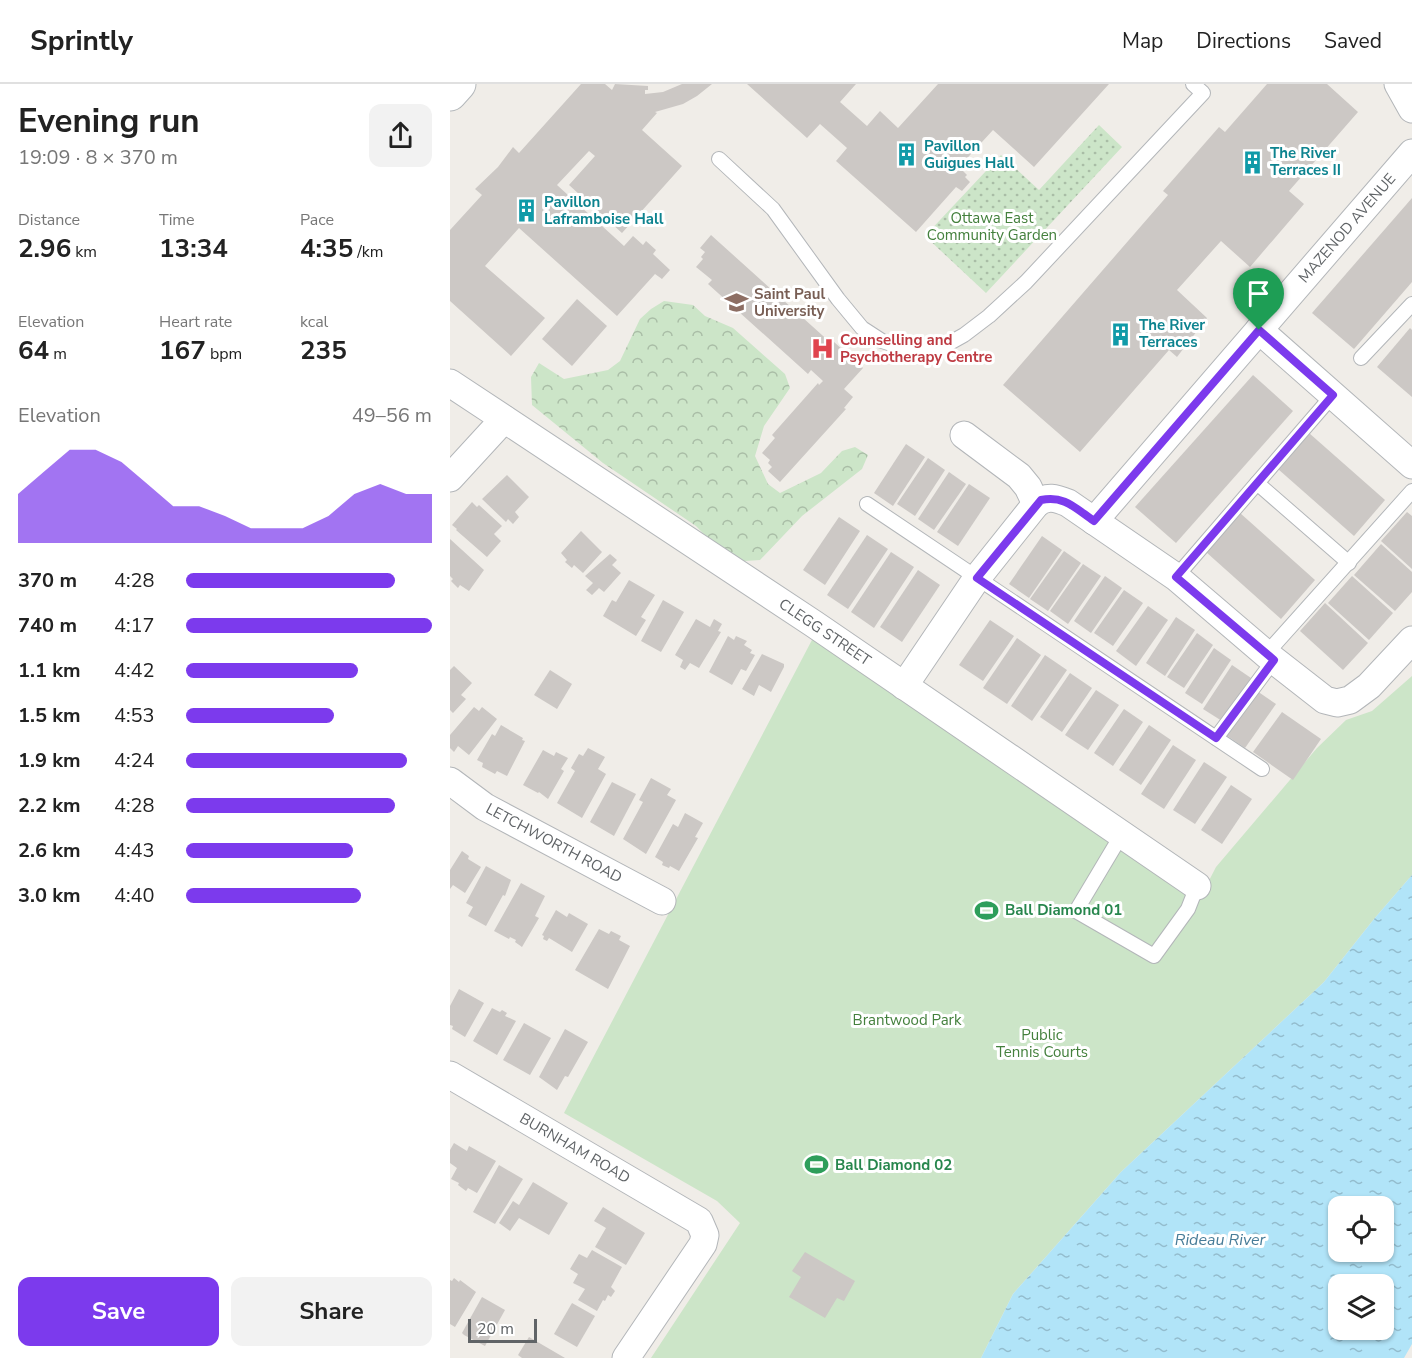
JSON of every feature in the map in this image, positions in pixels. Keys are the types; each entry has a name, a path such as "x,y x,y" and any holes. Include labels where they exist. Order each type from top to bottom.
{"main road":[{"path":"450,94 459,84"}],"street":[{"path":"1398,84 1412,109"},
{"name":"MAZENOD AVENUE","path":"1094,521 1412,153"},
{"path":"1259,330 1412,465"},
{"name":"CLEGG STREET","path":"450,383 904,686 1197,886"},
{"path":"450,478 504,419"},
{"path":"964,435 1019,476 1028,487 1036,504"},
{"path":"904,686 977,578 1036,504 1041,500 1054,497 1068,503 1176,577 1325,700 1337,703 1350,700 1369,686 1412,640"},
{"name":"LETCHWORTH ROAD","path":"450,781 485,807 662,901"},
{"name":"BURNHAM ROAD","path":"450,1075 699,1221 705,1235 704,1244 626,1358"}],"lane":[{"path":"719,159 773,209 838,300 862,328 882,341 904,348 927,351 946,345 964,335 1026,282 1203,93 1193,84"},
{"path":"1361,358 1412,304"},
{"path":"1176,577 1333,395"},
{"path":"1257,483 1349,563"},
{"path":"1216,738 1277,662 1349,563 1412,491"},
{"path":"867,504 1262,769"},
{"path":"1122,834 1076,911 1154,956 1188,909 1197,886"}],"green space":[{"name":"Ottawa East Community Garden","path":"1099,125 1122,147 986,293 925,236 1001,155 1039,190"},
{"path":"664,301 693,305 705,316 733,328 785,374 790,388 764,426 755,456 768,484 780,493 821,473 842,451 855,447 868,455 862,469 802,516 760,560 745,561 719,550 696,526 603,463 532,405 531,377 539,363 564,379 608,370 620,361 640,319"},
{"name":"Brantwood Park","path":"813,638 1200,898 1216,867 1317,748 1346,720 1372,711 1412,676 1412,875 1324,982 1121,1172 1013,1294 981,1358 651,1358 740,1223 717,1201 564,1113"}],"water":[{"name":"Rideau River","path":"1412,875 1412,1344 1404,1358 981,1358 1013,1294 1121,1172 1324,982"}],"building":[{"name":"Pavillon Laframboise Hall","path":"581,84 605,84 612,90 615,84 648,86 645,94 663,92 682,84 712,84 683,104 655,112 657,113 642,130 682,166 622,233 569,185 595,156 589,151 557,185 624,246 633,236 643,245 646,241 656,250 653,254 670,270 662,279 655,274 617,316 519,228 485,266 545,318 511,356 450,301 450,230 482,195 475,189 498,167 513,147 519,153"},
{"name":"Pavillon Guigues Hall","path":"747,84 856,84 840,102 867,126 880,111 898,128 938,84 1109,84 1034,167 993,130 959,167 970,182 962,191 956,187 916,232 836,161 847,148 820,124 807,138"},
{"path":"1267,84 1327,84 1358,112 1289,191 1304,204 1250,267 1221,241 1177,290 1207,318 1177,357 1169,350 1080,452 1003,385 1168,195 1163,191 1219,127 1225,132"},
{"path":"1412,198 1412,282 1354,349 1312,313"},
{"path":"711,235 832,344 834,342 863,368 844,389 853,397 844,408 846,409 780,482 768,471 772,467 768,463 770,460 762,453 775,438 772,435 818,383 819,385 823,381 811,370 808,374 708,284 712,280 696,267 703,259 701,257 705,252 700,248"},
{"path":"577,299 607,326 572,366 542,339"},
{"path":"1410,328 1412,330 1412,397 1377,367"},
{"path":"1253,375 1293,411 1176,543 1135,507"},
{"path":"1309,433 1385,500 1354,536 1278,469"},
{"path":"906,444 925,457 893,506 874,493"},
{"path":"928,458 945,470 915,516 897,504"},
{"path":"949,472 966,484 934,530 918,519"},
{"path":"507,475 529,497 515,512 519,517 513,524 508,519 506,522 482,499"},
{"path":"969,484 990,498 958,546 937,532"},
{"path":"472,502 477,507 479,505 502,526 494,534 501,541 487,557 452,525"},
{"path":"1407,512 1412,516 1412,569 1381,541"},
{"path":"1240,513 1315,580 1281,619 1206,552"},
{"path":"839,517 860,531 825,585 803,570"},
{"path":"581,531 602,552 583,573 574,565 572,568 565,562 567,560 561,553"},
{"path":"867,535 888,549 848,609 827,595"},
{"path":"1042,536 1062,550 1029,598 1009,584"},
{"path":"450,539 484,570 469,591 460,585 458,588 451,581 453,579 450,576"},
{"path":"1381,544 1412,572 1412,592 1395,611 1354,575"},
{"path":"1064,551 1081,563 1048,611 1030,599"},
{"path":"891,552 914,567 874,628 851,612"},
{"path":"610,554 617,560 612,565 621,573 604,592 599,588 592,595 586,590 593,583 585,576"},
{"path":"1083,564 1101,576 1068,624 1050,611"},
{"path":"918,570 940,585 902,642 880,627"},
{"path":"1105,576 1122,588 1091,633 1074,621"},
{"path":"1352,576 1393,613 1369,640 1328,603"},
{"path":"629,580 655,595 641,617 646,620 636,636 603,616 612,600 616,602"},
{"path":"1124,590 1143,603 1113,646 1094,633"},
{"path":"663,600 684,612 661,652 641,641"},
{"path":"1325,603 1368,643 1343,670 1300,631"},
{"path":"1148,606 1168,620 1136,666 1116,651"},
{"path":"1176,617 1195,630 1165,676 1146,663"},
{"path":"696,619 710,627 714,619 722,624 718,631 721,632 699,668 690,663 685,670 680,667 683,660 675,655"},
{"path":"990,620 1014,636 983,681 959,665"},
{"path":"1197,633 1213,645 1184,688 1167,677"},
{"path":"728,636 734,640 736,636 747,641 744,645 752,650 750,653 755,655 746,671 741,669 732,685 709,672"},
{"path":"1017,638 1041,655 1007,704 983,688"},
{"path":"1214,648 1231,660 1202,704 1185,693"},
{"path":"762,654 784,664 784,667 771,692 759,685 754,696 742,689"},
{"path":"1045,655 1067,670 1032,721 1011,706"},
{"path":"1232,665 1251,678 1222,721 1203,709"},
{"path":"454,666 472,683 461,695 466,699 453,713 450,710 450,670"},
{"path":"550,670 572,684 557,709 534,695"},
{"path":"1070,673 1092,688 1062,732 1040,717"},
{"path":"1096,690 1119,705 1088,750 1065,735"},
{"path":"1257,691 1276,704 1245,748 1226,735"},
{"path":"474,707 479,711 482,707 497,719 469,755 458,746 454,752 450,748 450,735"},
{"path":"1124,709 1143,722 1113,766 1094,753"},
{"path":"1282,712 1321,739 1293,780 1253,752"},
{"path":"501,725 525,741 507,776 497,771 495,774 482,767 483,763 477,760 492,734 495,736"},
{"path":"1149,725 1171,740 1141,785 1119,770"},
{"path":"1173,745 1196,760 1164,809 1141,794"},
{"path":"588,748 605,757 598,769 606,774 582,818 557,803 575,771 571,768 579,754 583,756"},
{"path":"543,750 554,756 556,752 568,758 561,769 564,771 548,799 523,785"},
{"path":"1204,762 1227,777 1195,824 1173,810"},
{"path":"651,778 671,789 667,795 676,800 646,854 623,839 643,802 639,800"},
{"path":"612,782 636,794 614,836 590,822"},
{"path":"1231,785 1252,799 1222,844 1201,830"},
{"path":"685,813 703,823 695,837 698,838 679,871 662,865 663,862 655,857 673,824 678,827"},
{"path":"462,851 469,856 468,859 481,867 465,893 453,885 450,889 450,870"},
{"path":"486,866 511,880 505,896 503,895 486,926 468,916 473,907 466,903"},
{"path":"521,883 545,896 535,916 539,918 522,947 515,942 516,940 494,931"},
{"path":"556,910 567,917 569,913 588,924 572,952 549,938 547,941 543,939 542,935"},
{"path":"599,929 621,936 619,940 630,946 608,989 575,970"},
{"path":"459,989 484,1003 465,1037 452,1029 453,1026 450,1025 450,1006"},
{"path":"492,1008 500,1012 502,1010 507,1013 505,1016 516,1021 497,1055 473,1041"},
{"path":"524,1023 551,1038 530,1075 503,1060"},
{"path":"565,1029 588,1042 568,1077 565,1076 557,1090 539,1077"},
{"path":"454,1143 467,1151 469,1146 496,1161 477,1193 468,1188 466,1191 458,1185 459,1183 451,1179 457,1168 450,1163 450,1150"},
{"path":"499,1165 523,1179 495,1224 473,1212"},
{"path":"533,1182 568,1203 549,1235 519,1218 510,1231 499,1223 513,1201 519,1205"},
{"path":"603,1207 645,1233 626,1265 595,1247 606,1228 594,1221"},
{"path":"592,1250 622,1267 611,1287 615,1291 611,1297 608,1295 605,1301 603,1300 597,1311 578,1300 585,1289 573,1283 578,1274 570,1269 579,1254 587,1258"},
{"path":"805,1252 855,1281 844,1301 837,1298 825,1318 789,1297 801,1277 792,1271"},
{"path":"454,1278 476,1292 455,1327 450,1324 450,1280"},
{"path":"482,1297 505,1310 485,1346 462,1333"},
{"path":"572,1303 595,1316 577,1347 554,1334"},
{"path":"529,1337 565,1358 522,1358 518,1355"}],"place":[{"name":"Pavillon Guigues Hall","path":"906,155"},
{"name":"The River Terraces II","path":"1252,162"},
{"name":"Pavillon Laframboise Hall","path":"526,211"},
{"name":"Saint Paul University","path":"736,303"},
{"name":"The River Terraces","path":"1121,334"},
{"name":"Counselling and Psychotherapy Centre","path":"822,349"},
{"name":"Ball Diamond 01","path":"987,910"},
{"name":"Ball Diamond 02","path":"817,1165"}],"route":[{"path":"1259,330 1333,395 1176,577 1274,660 1265,669 1216,738 977,578 1041,500 1054,497 1068,503 1094,521 1259,330"}],"park label":[{"name":"Public Tennis Courts","path":"1042,1044"}]}
